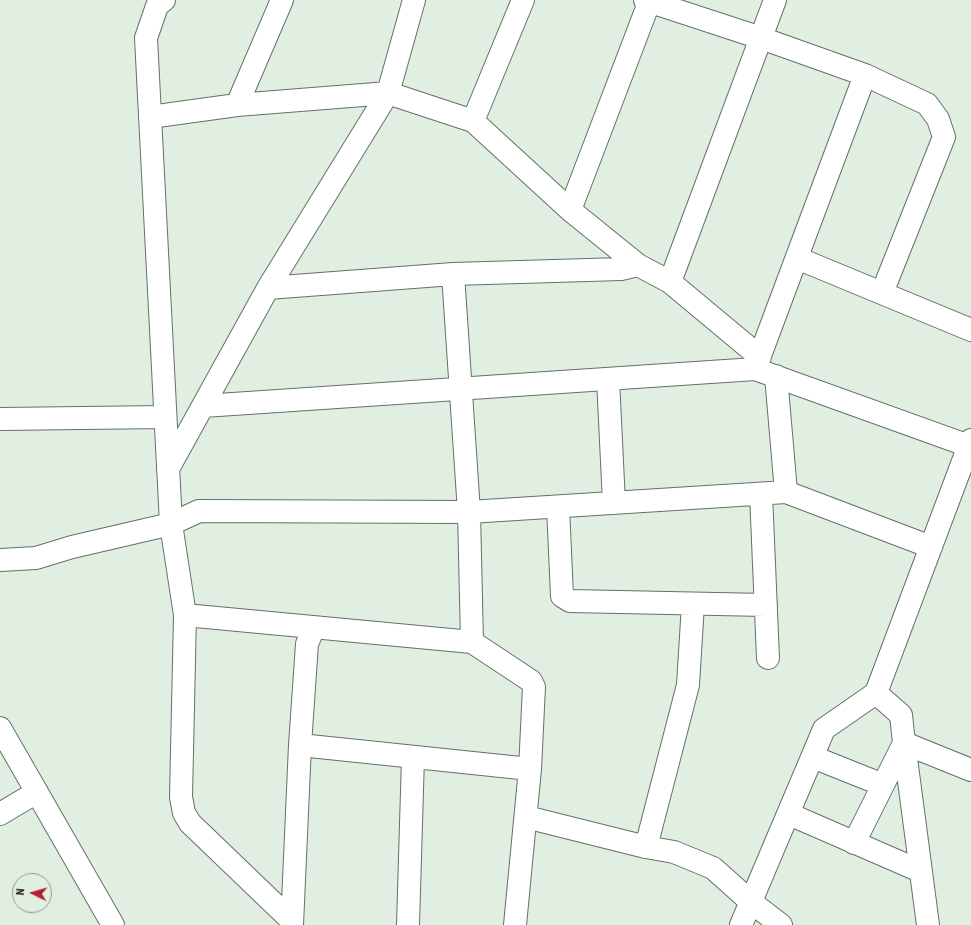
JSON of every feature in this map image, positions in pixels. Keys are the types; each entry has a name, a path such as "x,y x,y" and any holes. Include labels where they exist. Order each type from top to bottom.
{"street":[{"path":"164,0 157,6 146,38 171,524 185,615 181,797 184,812 190,823 292,923"},
{"path":"237,105 282,0"},
{"path":"168,469 268,288 388,93 414,0"},
{"path":"473,122 523,0"},
{"path":"570,210 648,0 865,75 927,104 938,119 944,137 882,293"},
{"path":"670,282 775,0"},
{"path":"757,363 865,75"},
{"path":"150,117 237,105 388,93 473,122 570,210 638,265 670,282 757,363 776,376 970,443 876,693 824,729 742,925"},
{"path":"797,258 971,330"},
{"path":"268,288 453,274 621,269 638,265"},
{"path":"453,274 468,512 472,642"},
{"path":"203,406 608,379 757,363"},
{"path":"776,376 786,492"},
{"path":"608,379 614,503"},
{"path":"0,419 165,417"},
{"path":"0,560 36,558 72,547 171,524 199,510 468,512 786,492 931,547"},
{"path":"761,494 768,658"},
{"path":"558,507 562,596 570,602 766,605"},
{"path":"646,847 688,685 693,604"},
{"path":"185,615 472,642 530,681 534,687 530,769 515,925"},
{"path":"292,923 300,745 307,644 314,628"},
{"path":"876,693 901,715 928,925"},
{"path":"0,728 112,925"},
{"path":"904,743 971,770"},
{"path":"854,843 904,743"},
{"path":"300,745 530,769"},
{"path":"408,925 413,757"},
{"path":"813,757 883,785"},
{"path":"0,814 37,792"},
{"path":"789,814 920,871"},
{"path":"526,817 646,847 674,852 714,868 751,902 781,925"}]}
